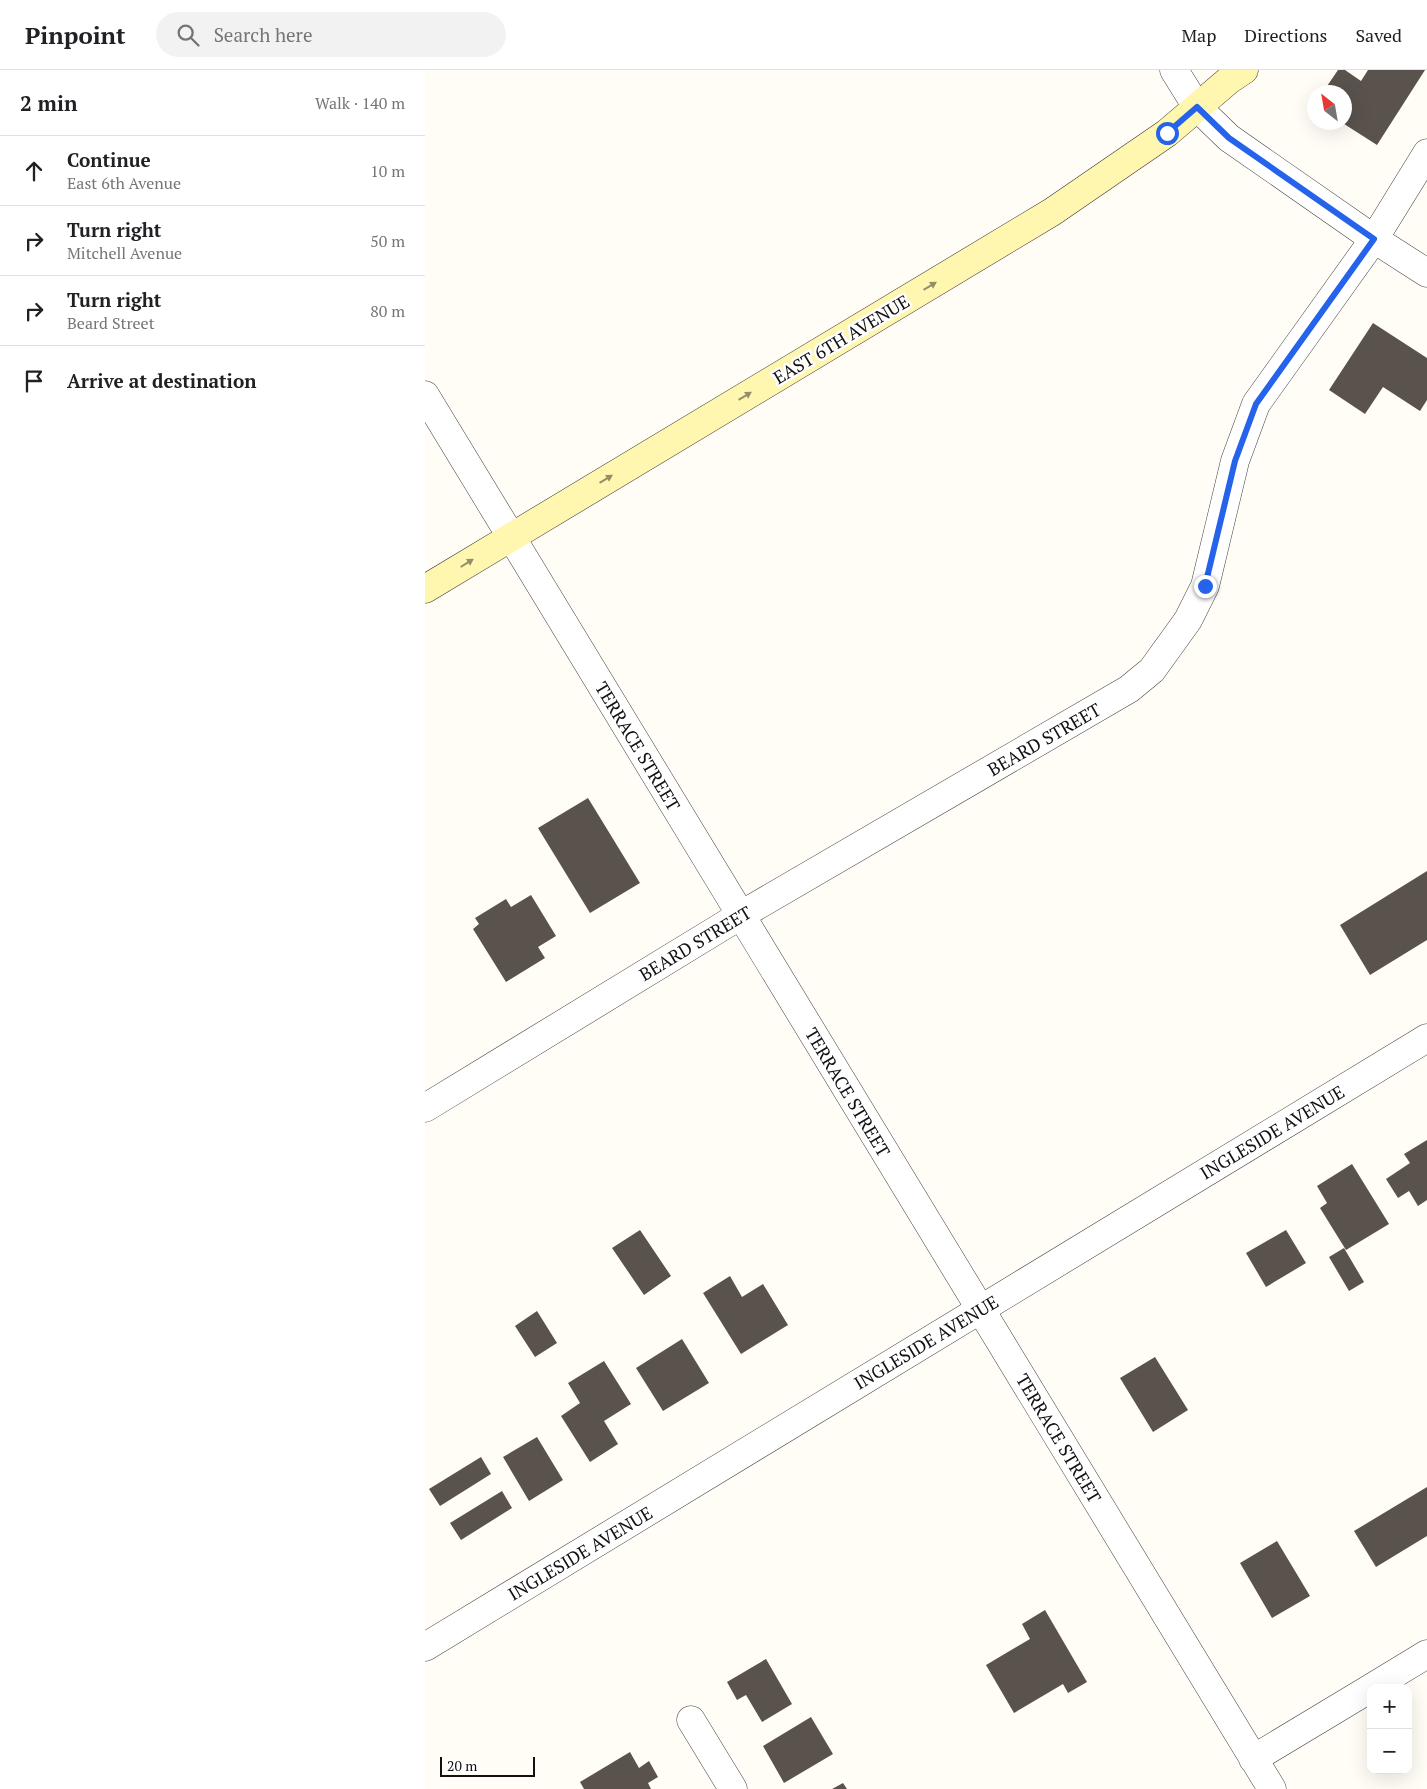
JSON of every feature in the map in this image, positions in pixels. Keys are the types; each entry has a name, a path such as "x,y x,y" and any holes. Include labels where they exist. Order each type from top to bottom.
{"street":[{"path":"1174,70 1197,107 1229,138 1374,239 1427,273"},
{"name":"EAST 6TH AVENUE","path":"425,589 1052,212 1167,133 1229,80 1244,70"},
{"name":"BEARD STREET","path":"425,1108 741,915 1129,689 1152,670 1188,620 1205,586 1235,461 1256,404 1374,239 1427,153"},
{"name":"TERRACE STREET","path":"425,395 1271,1789"},
{"name":"INGLESIDE AVENUE","path":"425,1647 1427,1038"},
{"path":"1378,1684 1427,1654"},
{"path":"1253,1759 1367,1690"},
{"path":"691,1720 733,1789"}],"building":[{"path":"1338,70 1345,70 1361,81 1368,70 1425,70 1377,145 1352,129 1352,85 1328,85"},
{"path":"1373,323 1427,358 1427,400 1420,411 1383,387 1365,414 1329,390"},
{"path":"588,798 640,883 590,913 538,828"},
{"path":"1427,871 1427,940 1370,975 1340,925"},
{"path":"531,895 556,936 538,947 545,958 506,982 473,929 479,924 475,918 506,899 511,907"},
{"path":"1427,1140 1427,1200 1418,1206 1409,1191 1398,1198 1386,1179 1410,1163 1404,1154"},
{"path":"1352,1164 1389,1224 1346,1250 1320,1208 1327,1203 1317,1186"},
{"path":"640,1230 671,1276 644,1295 612,1248"},
{"path":"1286,1230 1306,1263 1266,1287 1246,1253"},
{"path":"1344,1248 1364,1282 1349,1291 1329,1257"},
{"path":"730,1276 742,1297 763,1284 788,1325 741,1354 703,1293"},
{"path":"537,1311 557,1343 535,1357 515,1326"},
{"path":"682,1339 709,1383 663,1411 636,1368"},
{"path":"1155,1357 1188,1410 1153,1432 1120,1378"},
{"path":"604,1361 631,1404 604,1421 618,1444 590,1462 561,1416 580,1403 568,1383"},
{"path":"537,1437 563,1480 529,1501 503,1457"},
{"path":"481,1457 491,1474 440,1506 429,1489"},
{"path":"1427,1487 1427,1536 1376,1567 1354,1531"},
{"path":"502,1491 512,1508 461,1540 450,1523"},
{"path":"1277,1541 1310,1596 1272,1618 1240,1563"},
{"path":"1045,1610 1087,1682 1068,1693 1063,1684 1014,1713 986,1665 1030,1639 1022,1624"},
{"path":"766,1659 792,1704 762,1722 746,1695 737,1700 727,1682"},
{"path":"811,1717 833,1754 784,1783 763,1746"},
{"path":"630,1752 639,1768 649,1761 658,1777 648,1783 651,1789 584,1789 580,1782"},
{"path":"843,1783 847,1789 832,1789"}],"route":[{"path":"1167,133 1197,107 1229,138 1374,239 1256,404 1235,461 1205,586"}]}
